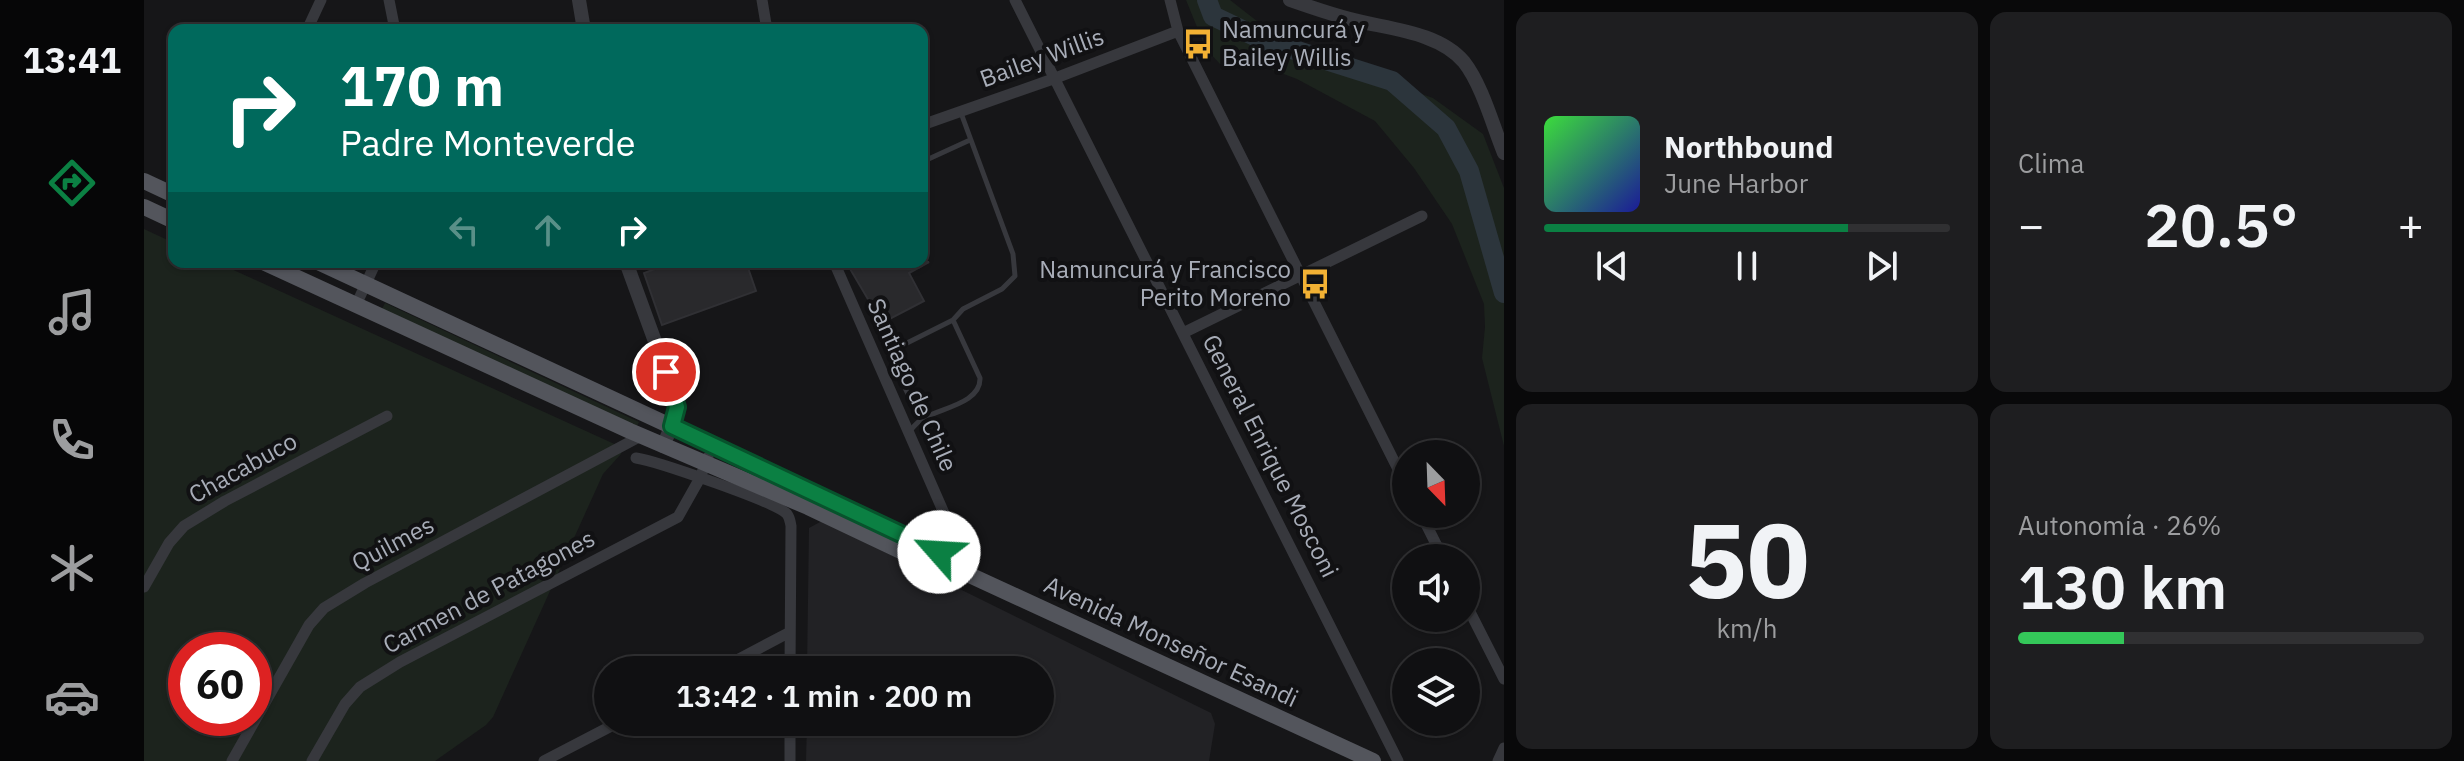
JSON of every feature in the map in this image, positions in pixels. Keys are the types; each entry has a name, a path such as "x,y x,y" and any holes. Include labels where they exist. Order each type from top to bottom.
{"main road":[{"path":"144,181 168,192"},
{"path":"144,207 168,218"},
{"name":"Avenida Monseñor Esandi","path":"276,268 663,446 703,471 808,507 926,563 955,569 1373,761"},
{"name":"Avenida Monseñor Esandi","path":"331,268 935,549 955,569"}],"street":[{"path":"310,24 321,0"},
{"path":"389,0 394,24"},
{"path":"579,0 583,24"},
{"path":"762,0 766,24"},
{"name":"General Enrique Mosconi","path":"1015,0 1398,761"},
{"path":"1170,0 1178,31 1392,457"},
{"path":"1290,0 1347,19 1424,38 1453,52 1465,63 1504,153"},
{"name":"Bailey Willis","path":"928,123 1178,31"},
{"path":"1183,333 1422,216"},
{"path":"356,305 373,268"},
{"path":"628,268 676,399 672,426 663,446"},
{"name":"Santiago de Chile","path":"837,268 958,545 962,558 955,569"},
{"name":"Chacabuco","path":"144,587 169,543 184,526 225,501 387,416"},
{"name":"Quilmes","path":"232,761 309,625 324,608 365,583 641,436"},
{"name":"Carmen de Patagones","path":"312,761 345,704 360,687 400,662 678,517 703,471 712,445"},
{"path":"636,458 703,471 788,516 791,526 790,656"},
{"path":"745,656 790,632"},
{"path":"1480,632 1504,679"},
{"path":"544,761 594,735"},
{"path":"790,736 790,761"},
{"path":"1498,761 1504,748"}],"lane":[{"path":"920,419 892,361 892,354 899,347 953,320 972,302 1010,283 1015,276 1013,254 960,112"},
{"path":"928,159 970,140"},
{"path":"909,432 920,419 973,396 980,385 980,378 953,320"}],"shaded area":[{"path":"1186,0 1230,0 1271,32 1320,58 1433,98 1483,134 1504,188 1504,446 1482,358 1484,304 1452,224 1414,168 1375,121 1297,79 1262,66 1220,64 1206,49"},
{"path":"144,229 168,240 168,268 229,268 621,447 621,454 603,474 493,717 435,761 144,761"},
{"path":"385,303 639,422 636,428 382,309"},
{"path":"822,521 1211,713 1215,724 1209,761 806,761 807,736 1054,736 1054,656 807,656 809,528"}],"building":[{"path":"658,268 748,268 756,291 662,325 644,273"},
{"path":"850,268 918,268 909,273 924,301 882,323"}],"waterway":[{"path":"1207,0 1213,16 1263,40 1392,81 1446,128 1469,171 1504,293"}],"place":[{"name":"Namuncurá y Bailey Willis","path":"1198,44"},
{"name":"Namuncurá y Francisco Perito Moreno","path":"1315,284"}],"route":[{"path":"666,372 677,407 672,426 939,552"}]}
